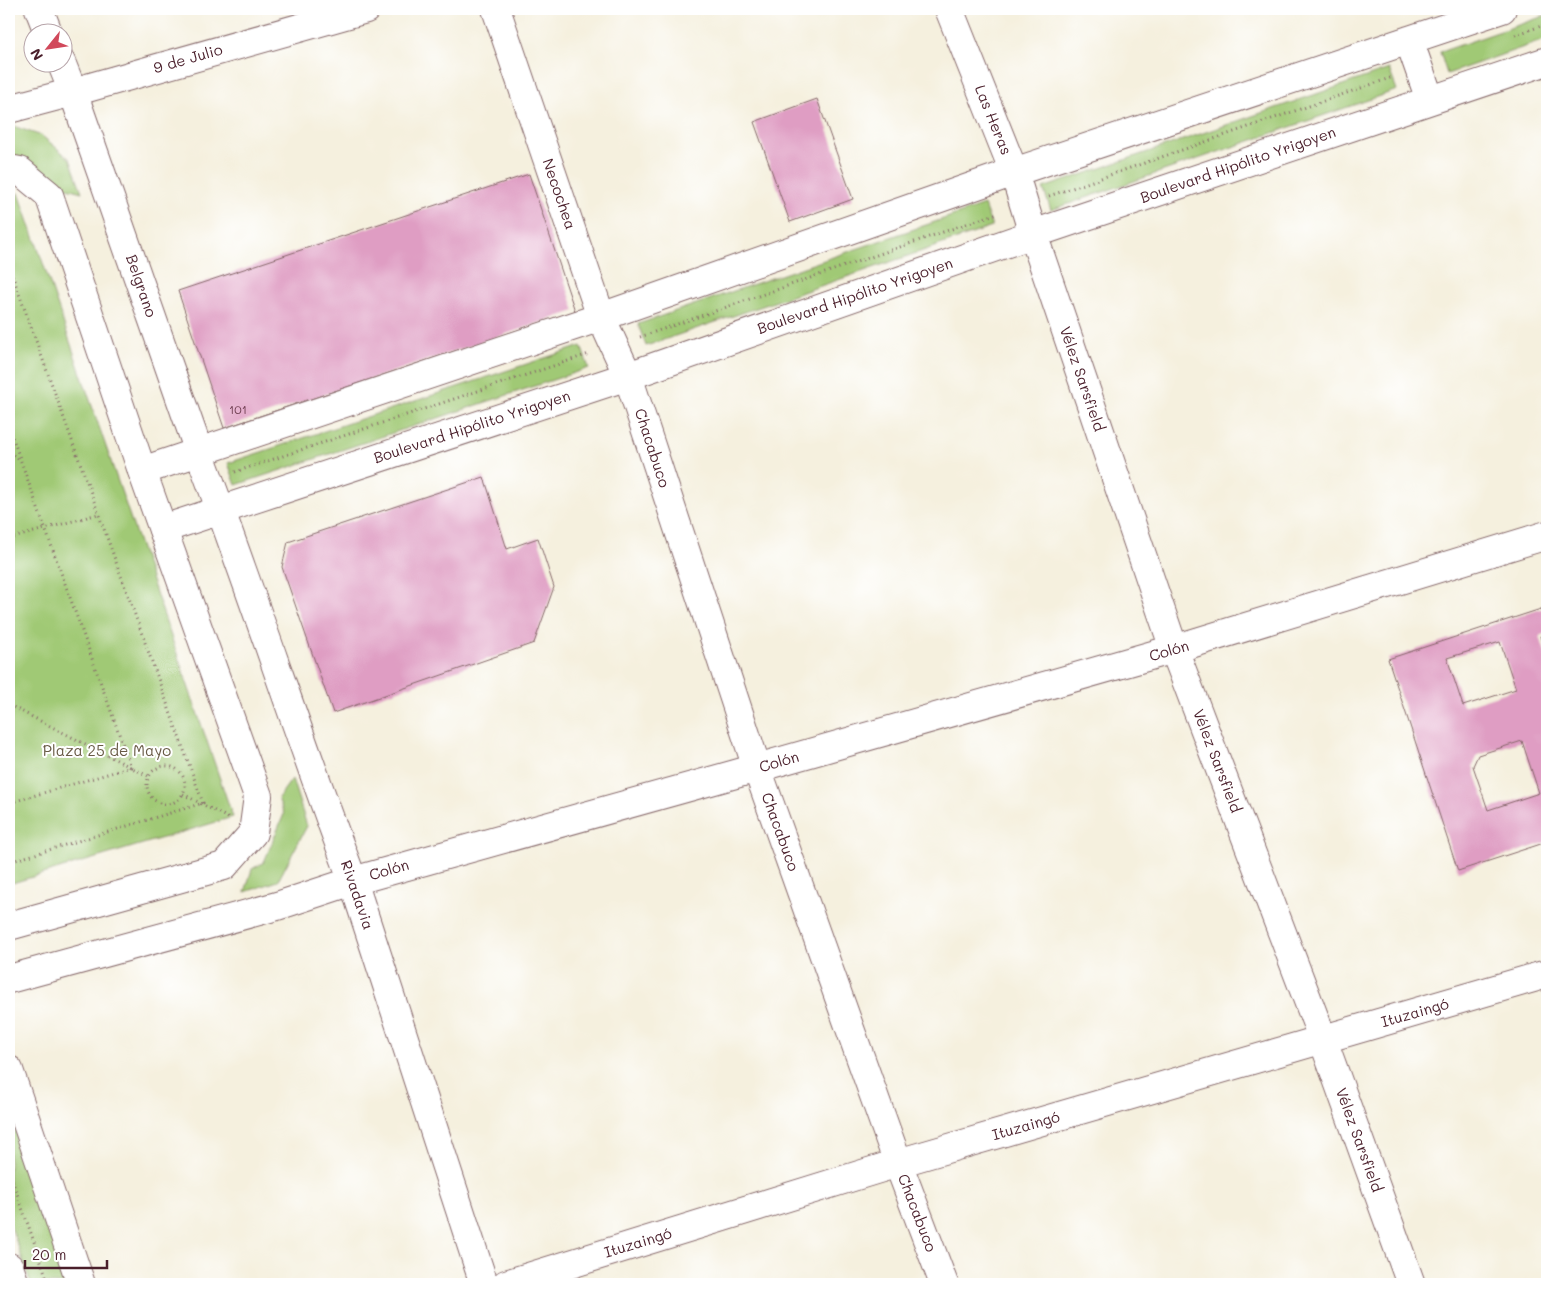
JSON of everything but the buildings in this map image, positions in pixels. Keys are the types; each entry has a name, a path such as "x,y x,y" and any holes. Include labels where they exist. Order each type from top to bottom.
{"street":[{"path":"39,9 44,22"},
{"name":"9 de Julio","path":"9,109 366,9"},
{"name":"Necochea","path":"496,9 601,317 628,376"},
{"name":"Las Heras","path":"949,9 1014,172 1033,234"},
{"path":"142,471 601,317 1014,172 1502,9"},
{"path":"1409,40 1430,100"},
{"name":"Boulevard Hipólito Yrigoyen","path":"163,529 628,376 1033,234 1547,61"},
{"name":"Belgrano","path":"65,72 222,510"},
{"path":"9,926 224,866 253,833 258,796 142,471 49,195 14,170"},
{"name":"Vélez Sarsfield","path":"1033,234 1174,649 1323,1040 1411,1284"},
{"name":"Chacabuco","path":"628,376 757,768 898,1162 944,1284"},
{"name":"Rivadavia","path":"222,510 327,812 353,880 484,1284"},
{"name":"Colón","path":"9,978 277,906 353,880 757,768 1174,649 1547,535"},
{"name":"Ituzaingó","path":"506,1284 898,1162 1547,974"},
{"path":"9,1070 81,1284"},
{"path":"9,1267 15,1284"}],"path":[{"path":"1511,37 1547,24"},
{"path":"210,480 615,346 1419,68"},
{"path":"9,266 203,803 9,862"},
{"path":"9,428 131,767"},
{"path":"9,452 21,460"},
{"path":"9,539 98,514"},
{"path":"9,705 150,777"},
{"path":"9,803 131,767"},
{"path":"172,767 182,775 185,781 183,794 176,802 164,804 158,802 150,794 148,782 150,777 159,768 172,767"},
{"path":"9,1171 49,1284"}],"green space":[{"path":"1547,15 1547,39 1447,74 1440,52"},
{"path":"1389,69 1397,90 1051,210 1043,188"},
{"path":"13,126 42,136 70,159 82,192 59,186 50,175 37,166 9,155 9,127"},
{"name":"Plaza 25 de Mayo","path":"19,193 233,817 9,884 9,197"},
{"path":"984,205 992,227 646,346 638,324"},
{"path":"581,346 589,368 236,485 228,463"},
{"path":"292,779 307,826 278,881 245,892 252,869 264,862 284,814 278,798"},
{"path":"9,1113 69,1284 31,1284 9,1221"}]}
